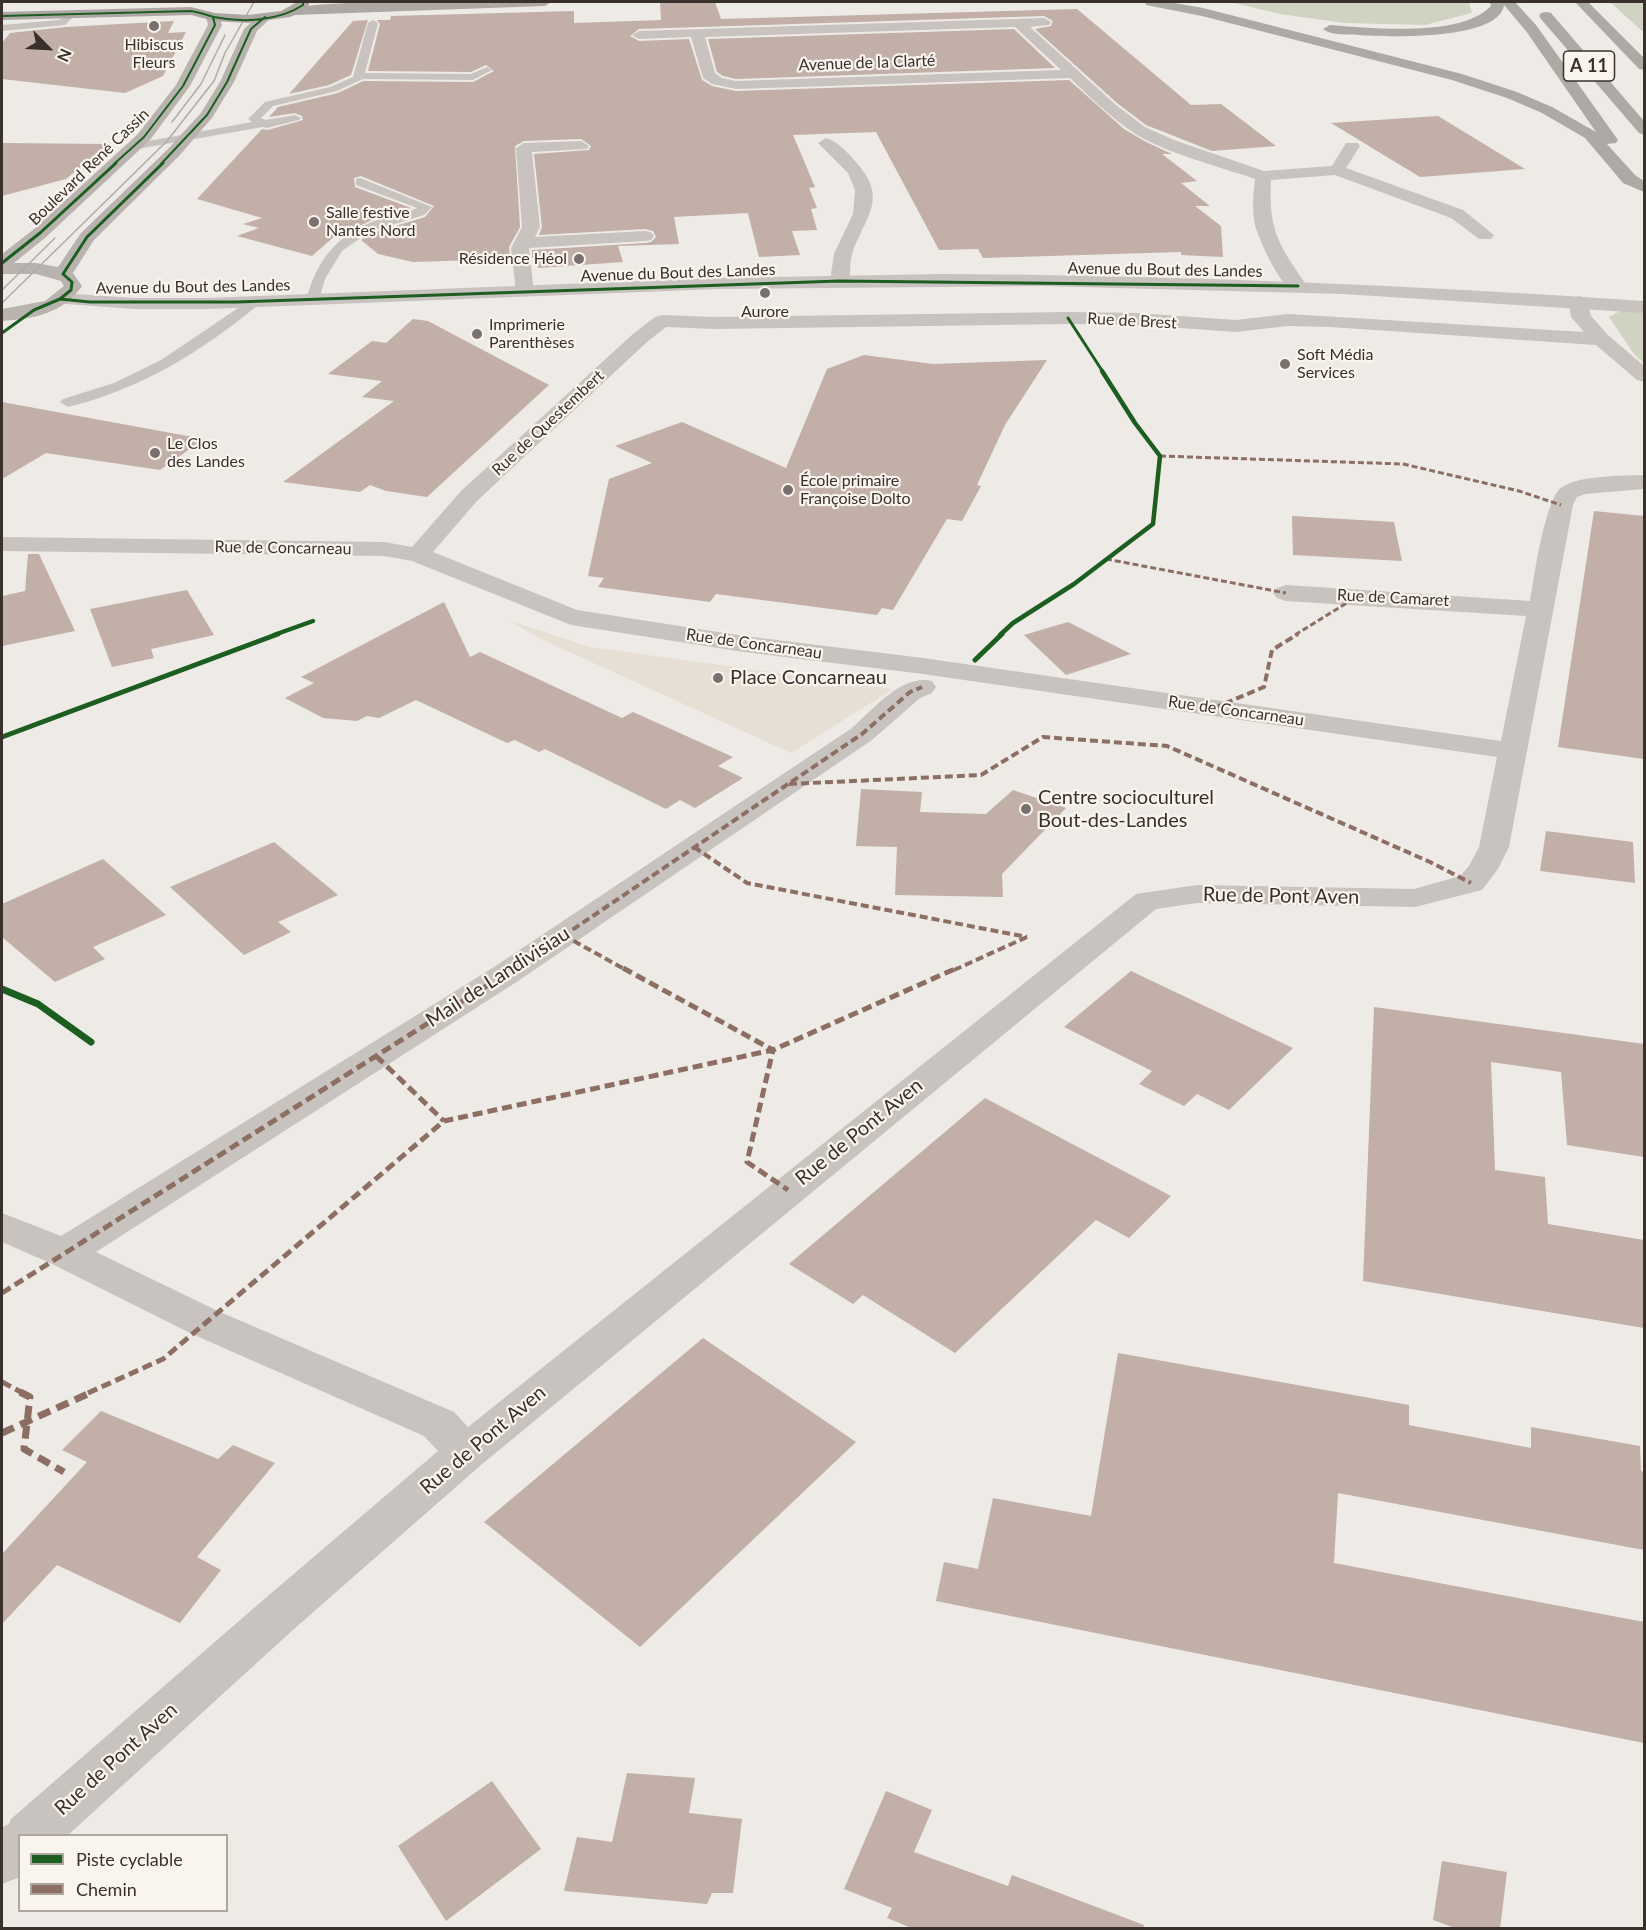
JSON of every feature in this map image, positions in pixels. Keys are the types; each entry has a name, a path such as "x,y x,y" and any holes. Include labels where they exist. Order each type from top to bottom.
{"highway":[{"path":"299,6 336,8 546,2"},
{"path":"1151,2 1203,12 1424,69 1512,95 1547,110 1591,135 1629,179 1644,187"},
{"path":"1196,2 1229,12 1297,25 1346,31 1407,32 1444,30 1477,23 1496,12 1498,8 1496,2"},
{"path":"1508,2 1531,28 1644,187"},
{"name":"A 11","path":"1533,2 1644,130"},
{"path":"1581,2 1644,66"}],"main road":[{"path":"63,274 71,265 87,237 207,115 227,82 250,28 266,17 299,6"},
{"path":"2,11 207,9 266,17"},
{"path":"2,16 207,9"},
{"name":"Boulevard René Cassin","path":"2,263 40,233 144,137 183,86 215,24 207,9"},
{"path":"2,269 37,268 63,274 73,286 60,299 34,310 2,333"},
{"path":"2,315 34,310"}],"street":[{"name":"Avenue de la Clarté","path":"639,34 697,33 811,24 1044,22"},
{"path":"1018,23 1111,108 1140,130 1168,143 1263,176 1337,170 1457,214 1485,235"},
{"name":"Avenue de la Clarté","path":"697,33 708,75 717,81 736,85 1073,74"},
{"path":"826,143 855,170 864,184 866,199 863,215 842,256 839,281"},
{"path":"525,292 520,248 531,227 524,148 581,146"},
{"path":"1337,170 1352,146"},
{"path":"1263,176 1261,215 1266,237 1278,260 1298,286"},
{"path":"522,243 645,236"},
{"name":"Avenue du Bout des Landes","path":"60,299 90,302 253,302 839,281 1298,286 1644,307"},
{"path":"661,287 662,321"},
{"path":"1579,302 1581,317 1601,339 1644,376"},
{"name":"Rue de Brest","path":"662,321 714,323 1068,318 1236,326 1288,320 1601,339"},
{"name":"Rue de Questembert","path":"417,555 469,496 640,338 662,321"},
{"name":"Rue de Pont Aven","path":"31,1834 278,1615 466,1453 1147,901 1197,894 1415,898 1471,883 1483,869 1494,847 1561,505 1568,493 1580,487 1644,482"},
{"name":"Rue de Concarneau","path":"2,544 384,549 417,555 571,617 744,644 923,666 1514,750"},
{"name":"Rue de Camaret","path":"1287,593 1499,605 1541,610"},
{"name":"Mail de Landivisiau","path":"64,1253 506,974 862,734 910,692 922,687"},
{"path":"2,1227 64,1253 206,1323 438,1424 466,1453"},
{"path":"2,1859 18,1846"}],"lane":[{"path":"2,28 62,23 70,15"},
{"path":"267,125 254,119 269,104 349,84 358,76 373,23"},
{"path":"358,76 473,77 487,70"},
{"path":"132,147 267,125 295,118"},
{"path":"313,300 316,279 325,262 350,236 373,224 420,212 426,207 360,182"},
{"path":"68,402 112,390 142,378 231,320 253,302"}],"green space":[{"path":"1230,2 1469,2 1472,13 1425,25 1344,23 1280,14"},
{"path":"1610,2 1644,2 1644,32 1642,31"},
{"path":"1622,310 1644,312 1644,363 1634,354 1609,317"}],"shaded area":[{"name":"Place Concarneau","path":"508,620 590,647 893,689 791,753 541,639"}],"building":[{"path":"660,2 715,2 721,19 1077,9 1191,105 1221,104 1276,146 1212,151 1146,125 1117,103 1035,29 1051,26 1053,21 1044,16 639,29 630,36 639,41 689,39 702,80 712,86 736,91 1069,80 1124,129 1172,154 1162,154 1197,181 1181,183 1210,206 1195,206 1221,226 1223,257 1181,255 1181,252 983,258 978,249 939,250 876,132 793,135 815,187 809,188 817,208 811,209 817,230 792,231 800,255 759,257 748,213 674,217 679,244 618,246 623,262 538,268 536,258 532,258 532,250 645,243 651,242 656,237 653,231 645,229 539,235 542,227 534,154 589,150 591,146 581,139 524,141 515,146 520,227 509,247 510,259 413,262 378,254 361,240 370,234 425,217 434,206 361,176 354,178 355,187 411,208 376,218 349,231 345,227 312,256 237,236 259,228 243,224 262,218 197,199 262,129 268,130 303,120 302,116 295,113 269,117 278,107 338,93 363,81 473,82 494,71 486,65 471,72 368,71 380,24 377,20 390,20 391,16 574,11 574,23 661,20"},
{"path":"368,20 351,75 329,85 289,94 353,21"},
{"path":"174,21 168,33 186,32 163,76 125,93 2,79 2,43 10,33 66,27"},
{"path":"1014,29 1055,68 736,79 717,72 708,39"},
{"path":"1438,116 1525,169 1420,177 1331,123"},
{"path":"2,143 108,144 66,179 2,196"},
{"path":"413,319 428,321 549,385 427,497 386,491 370,485 360,492 283,482 394,401 362,397 382,381 328,374 372,341 386,343"},
{"path":"864,355 933,364 1047,360 1005,425 977,485 981,486 962,521 947,519 893,610 882,608 877,615 716,594 710,602 598,587 604,578 588,576 609,479 652,463 615,446 682,422 786,468 827,369"},
{"path":"2,402 204,439 160,470 46,453 2,479"},
{"path":"1594,511 1644,516 1644,759 1558,747"},
{"path":"1292,516 1394,522 1402,561 1293,555"},
{"path":"28,554 39,554 75,631 2,646 2,596 25,591"},
{"path":"187,590 214,635 151,649 154,658 112,667 90,609"},
{"path":"444,602 470,657 480,652 622,718 633,712 733,757 718,766 743,778 695,808 680,800 666,809 545,749 539,752 515,740 507,743 416,700 379,718 367,716 357,721 323,718 285,698 314,683 301,677"},
{"path":"1068,622 1131,654 1066,675 1024,635"},
{"path":"861,789 922,792 920,812 986,814 1013,790 1066,808 1002,874 1003,897 895,895 897,847 856,846"},
{"path":"1546,831 1633,842 1635,883 1540,871"},
{"path":"274,842 338,895 278,922 291,932 244,955 170,887"},
{"path":"103,859 166,915 93,947 105,959 55,982 2,937 2,904"},
{"path":"1131,971 1293,1048 1229,1110 1197,1094 1184,1106 1139,1084 1152,1071 1064,1027"},
{"path":"1374,1007 1644,1044 1644,1157 1567,1145 1561,1072 1491,1062 1495,1170 1545,1177 1548,1224 1644,1240 1644,1328 1363,1281"},
{"path":"985,1098 1171,1196 1129,1238 1096,1220 955,1353 863,1295 853,1304 789,1264"},
{"path":"703,1338 856,1442 640,1647 484,1522"},
{"path":"1118,1353 1409,1405 1409,1425 1531,1448 1531,1427 1640,1446 1641,1471 1644,1472 1644,1550 1338,1493 1334,1563 1644,1622 1644,1743 936,1601 944,1562 978,1569 993,1498 1091,1516"},
{"path":"101,1411 218,1459 233,1445 275,1463 197,1557 221,1570 180,1623 57,1565 2,1624 2,1554 87,1462 62,1450"},
{"path":"627,1773 695,1778 689,1813 742,1819 733,1893 712,1893 707,1904 564,1891 577,1837 612,1842"},
{"path":"492,1781 541,1849 446,1921 398,1846"},
{"path":"886,1791 932,1810 914,1852 1008,1886 1012,1875 1144,1925 1143,1929 914,1929 887,1918 892,1908 844,1889"},
{"path":"1442,1861 1507,1872 1500,1929 1458,1929 1433,1920"}],"tram line":[{"path":"2,303 167,141 214,81 225,53 254,2"},
{"path":"172,122 201,84 225,35"},
{"path":"2,290 55,238"}],"marked path":[{"path":"1160,456 1403,464 1519,491 1561,505"},
{"path":"1106,559 1286,593"},
{"path":"1214,708 1264,687 1272,650 1358,596"},
{"path":"2,1293 506,974 862,734 910,692 922,687"},
{"path":"789,784 981,775 1043,737 1167,746 1430,862 1471,883"},
{"path":"694,847 747,883 1027,937"},
{"path":"563,935 773,1050 747,1162 788,1190"},
{"path":"2,1433 163,1359 444,1121 773,1050 1027,937"},
{"path":"376,1056 444,1121"},
{"path":"2,1382 30,1397 24,1449 64,1472"}],"cycle path":[{"path":"2,16 191,11 214,17 248,19 285,14 303,5 303,2"},
{"path":"2,263 40,233 144,137 183,86 215,25 213,17"},
{"path":"2,333 34,310 60,299 71,290 72,282 63,274 87,237 173,153 207,115 227,82 251,29 265,17"},
{"path":"60,299 90,302 237,302 839,281 1298,286"},
{"path":"975,660 1013,623 1074,584 1153,524 1160,456 1135,423 1068,318"},
{"path":"2,737 313,621"},
{"path":"2,989 38,1004 91,1042"}],"place":[{"name":"Hibiscus Fleurs","path":"154,26"},
{"name":"Salle festive Nantes Nord","path":"314,222"},
{"name":"Résidence Héol","path":"579,259"},
{"name":"Aurore","path":"765,293"},
{"name":"Imprimerie Parenthèses","path":"477,334"},
{"name":"Soft Média Services","path":"1285,364"},
{"name":"Le Clos des Landes","path":"155,453"},
{"name":"École primaire Françoise Dolto","path":"788,490"},
{"name":"Place Concarneau","path":"718,678"},
{"name":"Centre socioculturel Bout-des-Landes","path":"1026,809"}]}
